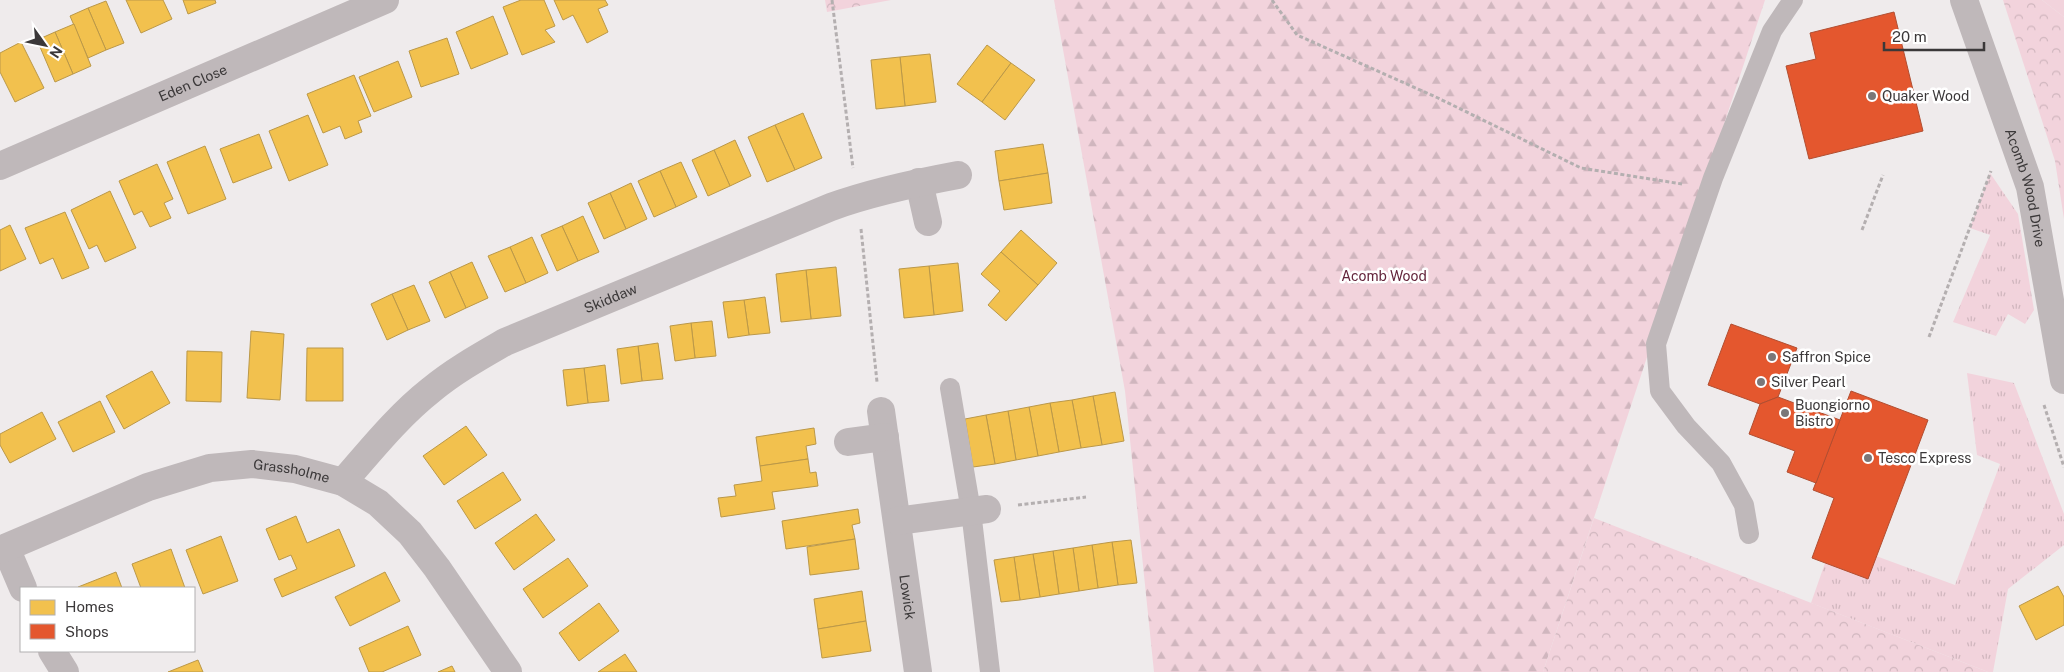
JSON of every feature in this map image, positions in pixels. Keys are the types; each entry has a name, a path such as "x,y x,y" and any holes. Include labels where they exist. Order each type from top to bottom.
{"street":[{"name":"Eden Close","path":"0,166 386,0"},
{"name":"Acomb Wood Drive","path":"1964,0 2030,186 2064,380"},
{"name":"Skiddaw","path":"343,482 386,433 430,391 464,365 505,342 857,197 958,175"},
{"path":"919,182 928,222"},
{"name":"Lowick","path":"848,442 883,424 918,672"},
{"name":"Grassholme","path":"3,549 148,487 210,468 260,465 294,468 343,482 378,503 410,533 437,568 508,672"},
{"path":"897,521 979,510"},
{"path":"3,549 22,587"},
{"path":"53,652 65,672"}],"lane":[{"path":"1749,534 1744,504 1721,463 1686,426 1660,391 1656,344 1709,188 1772,31 1793,0"},
{"path":"950,388 979,510 990,672"}],"path":[{"path":"1272,0 1297,35 1438,98 1581,168 1709,188"},
{"path":"1929,337 2008,125"},
{"path":"1862,230 1883,174"},
{"path":"2044,404 2064,468"},
{"path":"979,510 1086,497"}],"green space":[{"path":"825,0 891,0 827,12"},
{"name":"Acomb Wood","path":"1054,0 1765,0 1543,672 1154,672 1125,391"},
{"path":"2003,0 2042,0 2064,17 2064,219 2055,161"},
{"path":"2042,0 2064,0 2064,17"},
{"path":"1990,173 2018,214 2034,310 2025,324 2008,314 1996,336 1953,322 1990,235 1970,228"},
{"path":"1967,373 2014,383 2064,514 2064,545 2008,589 1993,672 1988,672 1811,603 1825,563 1876,556 1955,585 2000,464 1977,455"},
{"path":"1594,518 1988,672 1543,672"}],"building: Homes":[{"path":"126,0 163,0 172,19 141,33"},
{"path":"183,0 215,0 216,3 188,14"},
{"path":"521,0 544,0 555,26 545,30 555,42 522,55 503,7"},
{"path":"554,0 605,0 608,5 598,9 608,32 587,43 573,15 563,20"},
{"path":"106,1 124,43 106,50 88,8"},
{"path":"88,8 106,50 88,58 70,16"},
{"path":"493,16 508,54 471,69 456,32"},
{"path":"74,24 91,66 73,74 55,32"},
{"path":"55,32 73,74 55,82 37,40"},
{"path":"447,38 459,74 421,87 409,51"},
{"path":"21,42 44,88 15,102 0,72 0,53"},
{"path":"987,45 1011,63 982,102 957,84"},
{"path":"930,54 936,102 905,106 900,57"},
{"path":"900,57 905,106 876,109 871,60"},
{"path":"398,61 412,97 374,112 359,77"},
{"path":"1011,63 1035,80 1005,120 982,102"},
{"path":"354,75 371,116 358,121 362,132 345,139 340,126 323,133 307,94"},
{"path":"803,113 822,158 795,170 775,125"},
{"path":"308,115 328,165 289,181 269,131"},
{"path":"775,125 795,170 767,182 748,137"},
{"path":"259,134 272,168 233,183 220,149"},
{"path":"735,140 751,176 730,186 714,150"},
{"path":"1043,144 1048,173 999,181 995,151"},
{"path":"205,146 226,199 188,214 167,162"},
{"path":"714,150 730,186 708,196 692,160"},
{"path":"681,162 697,197 676,207 660,171"},
{"path":"157,164 173,199 164,203 171,218 150,227 142,211 134,215 119,181"},
{"path":"660,171 676,207 654,217 638,181"},
{"path":"1048,173 1052,203 1004,210 999,181"},
{"path":"631,183 647,219 626,229 610,193"},
{"path":"110,191 136,248 105,262 97,245 89,249 71,210"},
{"path":"610,193 626,229 604,239 588,203"},
{"path":"65,212 89,268 62,279 53,258 40,264 25,228"},
{"path":"583,216 599,252 578,261 562,226"},
{"path":"10,225 26,259 0,271 0,230"},
{"path":"562,226 578,261 557,271 541,235"},
{"path":"1021,230 1057,263 1038,285 1001,252"},
{"path":"532,237 548,273 526,283 510,247"},
{"path":"510,247 526,283 505,292 488,256"},
{"path":"1001,252 1038,285 1006,321 988,305 1000,291 981,274"},
{"path":"472,262 488,298 466,308 450,272"},
{"path":"958,263 963,311 934,315 929,266"},
{"path":"929,266 934,315 904,318 899,269"},
{"path":"836,267 841,316 811,319 806,270"},
{"path":"806,270 811,319 781,322 776,274"},
{"path":"450,272 466,308 445,318 429,282"},
{"path":"414,285 430,321 408,330 392,294"},
{"path":"392,294 408,330 387,340 371,304"},
{"path":"765,297 770,333 749,335 744,300"},
{"path":"744,300 749,335 728,338 723,302"},
{"path":"712,321 716,356 695,358 691,323"},
{"path":"691,323 695,358 675,361 670,326"},
{"path":"251,331 284,334 280,400 247,398"},
{"path":"658,343 663,379 642,381 638,346"},
{"path":"638,346 642,381 621,384 617,349"},
{"path":"307,348 343,348 343,401 306,401"},
{"path":"187,351 222,352 221,402 186,401"},
{"path":"605,365 609,401 588,403 584,368"},
{"path":"584,368 588,403 567,406 563,370"},
{"path":"152,371 170,403 124,429 106,396"},
{"path":"1115,392 1124,441 1102,445 1093,396"},
{"path":"1093,396 1102,445 1081,448 1072,400"},
{"path":"1072,400 1081,448 1059,452 1050,403"},
{"path":"100,401 115,432 73,452 58,422"},
{"path":"1050,403 1059,452 1038,456 1029,407"},
{"path":"1029,407 1038,456 1016,460 1008,411"},
{"path":"1008,411 1016,460 995,464 986,415"},
{"path":"42,412 56,439 10,463 0,445 0,434"},
{"path":"986,415 995,464 973,467 965,419"},
{"path":"466,426 487,455 444,485 423,456"},
{"path":"814,428 816,444 806,446 808,459 760,466 756,437"},
{"path":"808,459 810,473 816,472 818,486 772,492 775,509 721,517 718,498 736,496 734,485 762,481 760,466"},
{"path":"503,472 521,500 475,529 457,501"},
{"path":"858,509 860,523 852,525 855,539 786,549 782,521"},
{"path":"536,514 555,540 514,570 495,543"},
{"path":"296,516 307,543 339,529 355,566 282,597 274,579 297,569 291,555 279,560 266,529"},
{"path":"221,536 238,581 203,594 186,550"},
{"path":"855,539 859,569 810,575 807,547"},
{"path":"1131,540 1137,583 1118,585 1112,542"},
{"path":"1112,542 1118,585 1098,588 1092,545"},
{"path":"1092,545 1098,588 1079,591 1073,548"},
{"path":"1073,548 1079,591 1059,594 1053,551"},
{"path":"171,549 185,587 141,587 132,564"},
{"path":"1053,551 1059,594 1040,597 1033,554"},
{"path":"1033,554 1040,597 1020,600 1014,557"},
{"path":"1014,557 1020,600 1001,602 994,560"},
{"path":"568,558 588,586 543,618 523,589"},
{"path":"116,572 122,587 78,587"},
{"path":"385,572 400,601 350,626 335,597"},
{"path":"2058,586 2064,597 2064,625 2036,640 2019,606"},
{"path":"862,591 866,621 818,629 814,599"},
{"path":"599,603 619,631 579,661 559,633"},
{"path":"866,621 871,651 822,658 818,629"},
{"path":"408,626 421,655 382,672 369,672 359,648"},
{"path":"625,654 637,672 598,672"},
{"path":"198,660 203,672 168,672"},
{"path":"452,666 455,672 438,672"}],"building: Shops":[{"path":"1894,12 1923,131 1809,159 1786,66 1816,59 1810,33"},
{"path":"1731,324 1797,348 1778,397 1760,404 1708,385"},
{"path":"1851,391 1928,420 1868,579 1812,558 1834,498 1813,490"},
{"path":"1778,397 1840,420 1816,483 1787,472 1795,451 1749,434 1760,404"}],"place":[{"name":"Quaker Wood","path":"1872,96"},
{"name":"Saffron Spice","path":"1772,357"},
{"name":"Silver Pearl","path":"1761,382"},
{"name":"Buongiorno Bistro","path":"1785,413"},
{"name":"Tesco Express","path":"1868,458"}]}
